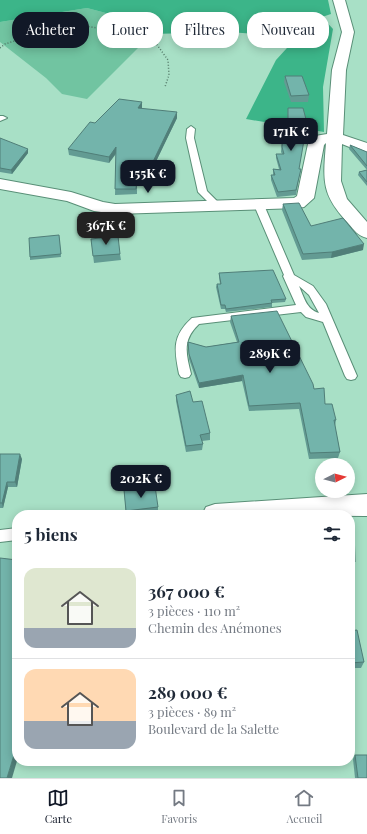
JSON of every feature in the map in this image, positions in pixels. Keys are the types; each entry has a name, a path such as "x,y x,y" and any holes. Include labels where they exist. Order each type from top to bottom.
{"street":[{"path":"339,0 348,32 339,70 333,168 335,190 343,207 367,233"},
{"path":"0,184 71,197 100,207 115,209 298,203 305,198 316,144 321,139 335,138 358,144 367,149"},
{"path":"291,510 367,505"}],"lane":[{"path":"191,129 190,138 204,192 217,206"},
{"path":"259,205 302,308 310,314 328,320"},
{"path":"288,276 304,283 316,295 351,376"},
{"path":"185,374 180,351 182,335 188,327 196,321 302,308"},
{"path":"0,536 12,535"}],"path":[{"path":"0,48 5,44 65,25 78,25 137,34 148,37 155,42 162,49 168,60 169,75 165,87"}],"green space":[{"path":"0,0 328,0 331,14 329,15 329,12 247,12 247,33 239,33 239,12 171,12 171,34 163,34 163,12 102,12 87,8 62,12 12,12 12,20 0,22"},
{"path":"87,8 102,12 97,12 97,48 138,48 87,99 62,94 46,78 0,42 0,22 12,20 12,48 89,48 89,12 62,12"},
{"path":"329,25 333,29 323,87 324,132 246,119 276,60 287,48 329,48"}],"building":[{"path":"285,76 302,76 309,95 291,96"},
{"path":"119,99 142,102 138,108 177,112 147,174 146,180 137,180 136,189 115,189 116,147 109,157 68,149 90,122 95,123"},
{"path":"288,108 303,108 307,123 299,169 301,169 296,190 278,192 271,175 275,175 273,169 281,170 276,154 284,154 282,147 283,127 288,127"},
{"path":"0,138 28,149 11,170 0,168"},
{"path":"350,145 367,152 367,166"},
{"path":"367,170 367,182 359,172"},
{"path":"299,203 311,226 343,218 364,244 332,252 303,254 283,204"},
{"path":"59,235 61,254 30,257 29,238"},
{"path":"118,236 120,254 93,256 91,239"},
{"path":"273,270 286,299 271,300 272,303 226,309 225,305 221,305 217,284 221,284 219,273"},
{"path":"277,311 313,384 314,389 324,388 325,404 332,404 336,420 334,420 340,452 310,453 300,403 249,406 243,375 199,383 189,354 188,342 206,347 239,342 231,316"},
{"path":"190,391 193,402 202,401 210,433 200,435 203,444 186,446 176,395"},
{"path":"0,454 20,454 15,482 7,482 2,503 0,503"},
{"path":"155,486 158,507 126,510 124,490"},
{"path":"0,558 12,559 12,762 7,778 0,778"},
{"path":"355,630 357,630 364,662 355,663"},
{"path":"355,755 367,755 367,778 358,778"}]}
